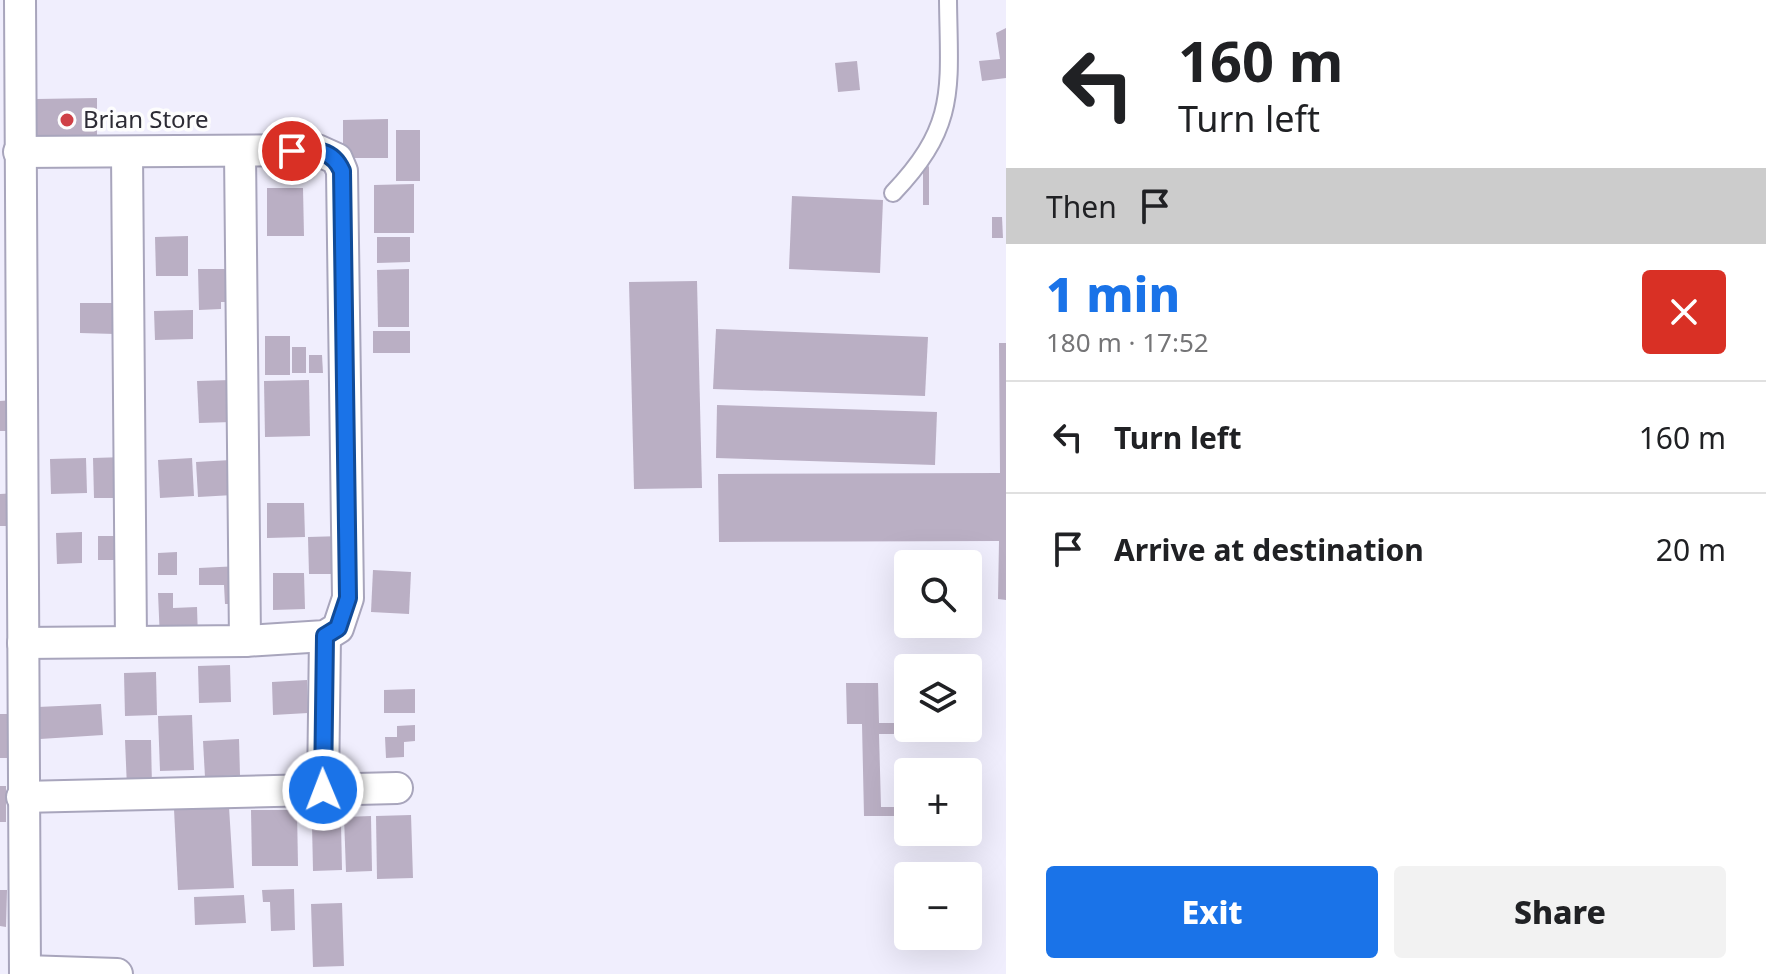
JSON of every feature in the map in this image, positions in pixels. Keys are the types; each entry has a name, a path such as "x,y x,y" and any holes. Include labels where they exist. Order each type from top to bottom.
{"street":[{"path":"20,0 10,239 12,554 23,643 11,762 22,797 25,973 117,974"},
{"path":"13,145 127,153 317,150 337,159 342,171 348,598 338,628 325,636 245,641 23,643"},
{"path":"240,152 245,641"},
{"path":"127,153 131,642"},
{"path":"323,790 325,636"},
{"path":"22,797 397,788"}],"lane":[{"path":"893,193 922,162 941,128 949,86 948,0"}],"building":[{"path":"1006,28 1006,78 982,81 979,61 1000,59 996,33"},
{"path":"857,61 860,90 838,92 835,63"},
{"path":"97,98 97,137 37,138 37,99"},
{"path":"388,119 388,158 343,158 343,120"},
{"path":"396,130 420,130 420,181 396,181"},
{"path":"929,166 929,205 923,205 923,170"},
{"path":"414,184 414,233 374,233 374,185"},
{"path":"267,188 303,188 304,236 267,236"},
{"path":"792,196 883,200 880,273 789,269"},
{"path":"992,217 1002,217 1003,238 992,238"},
{"path":"188,236 188,276 156,276 155,237"},
{"path":"377,237 410,237 410,262 377,263"},
{"path":"198,269 232,269 233,302 221,302 221,309 199,310"},
{"path":"409,269 409,327 378,327 377,270"},
{"path":"697,281 702,488 634,489 629,282"},
{"path":"80,303 115,303 115,334 80,333"},
{"path":"193,310 193,339 155,340 154,311"},
{"path":"716,329 928,337 925,396 713,389"},
{"path":"373,331 410,331 410,353 373,353"},
{"path":"265,336 290,336 290,375 265,375"},
{"path":"999,343 1006,343 1006,600 998,599 999,541 719,542 718,474 1000,473"},
{"path":"292,347 306,347 306,373 292,373"},
{"path":"309,355 322,355 323,373 309,373"},
{"path":"231,380 232,422 199,423 197,381"},
{"path":"309,380 310,436 265,437 264,381"},
{"path":"14,400 15,431 0,431 0,401"},
{"path":"717,405 937,412 935,465 716,458"},
{"path":"125,457 125,498 94,498 93,458"},
{"path":"86,458 87,493 51,494 50,459"},
{"path":"192,458 194,496 160,498 158,460"},
{"path":"231,460 233,495 198,497 196,462"},
{"path":"18,493 19,526 0,526 0,494"},
{"path":"267,503 304,503 305,537 267,538"},
{"path":"82,532 82,563 57,564 56,533"},
{"path":"98,536 116,536 116,560 98,560"},
{"path":"343,536 343,574 309,574 308,537"},
{"path":"177,552 177,575 158,575 158,553"},
{"path":"240,566 241,604 225,604 224,585 199,585 199,568"},
{"path":"373,570 411,572 409,614 371,612"},
{"path":"273,573 304,573 305,609 273,610"},
{"path":"158,593 173,593 173,608 197,607 198,638 160,640"},
{"path":"230,665 231,702 199,703 198,666"},
{"path":"156,672 157,715 125,716 124,673"},
{"path":"307,680 308,713 273,715 272,682"},
{"path":"846,683 878,683 879,723 894,723 894,734 879,734 881,807 894,807 894,816 864,816 862,724 847,724"},
{"path":"415,689 415,713 384,713 384,690"},
{"path":"101,704 103,735 40,739 38,707"},
{"path":"0,714 17,714 17,758 0,758"},
{"path":"192,715 194,770 160,771 158,716"},
{"path":"415,725 415,741 404,742 404,757 386,758 385,737 397,737 397,726"},
{"path":"239,739 240,775 205,777 203,741"},
{"path":"125,740 151,740 152,787 127,788"},
{"path":"0,786 6,786 6,822 0,822"},
{"path":"229,807 234,888 178,890 174,809"},
{"path":"251,810 297,810 298,866 252,866"},
{"path":"411,815 413,878 377,879 376,816"},
{"path":"371,816 372,871 346,872 344,817"},
{"path":"341,823 342,870 313,871 312,824"},
{"path":"294,889 295,930 271,931 270,902 263,902 262,890"},
{"path":"0,890 7,890 6,927 0,926"},
{"path":"244,895 246,923 195,925 194,897"},
{"path":"342,903 344,966 313,967 311,904"}],"place":[{"name":"Brian Store","path":"67,120"}],"route":[{"path":"292,151 328,153 337,159 342,171 348,598 345,616 338,628 325,636 323,790"}]}
